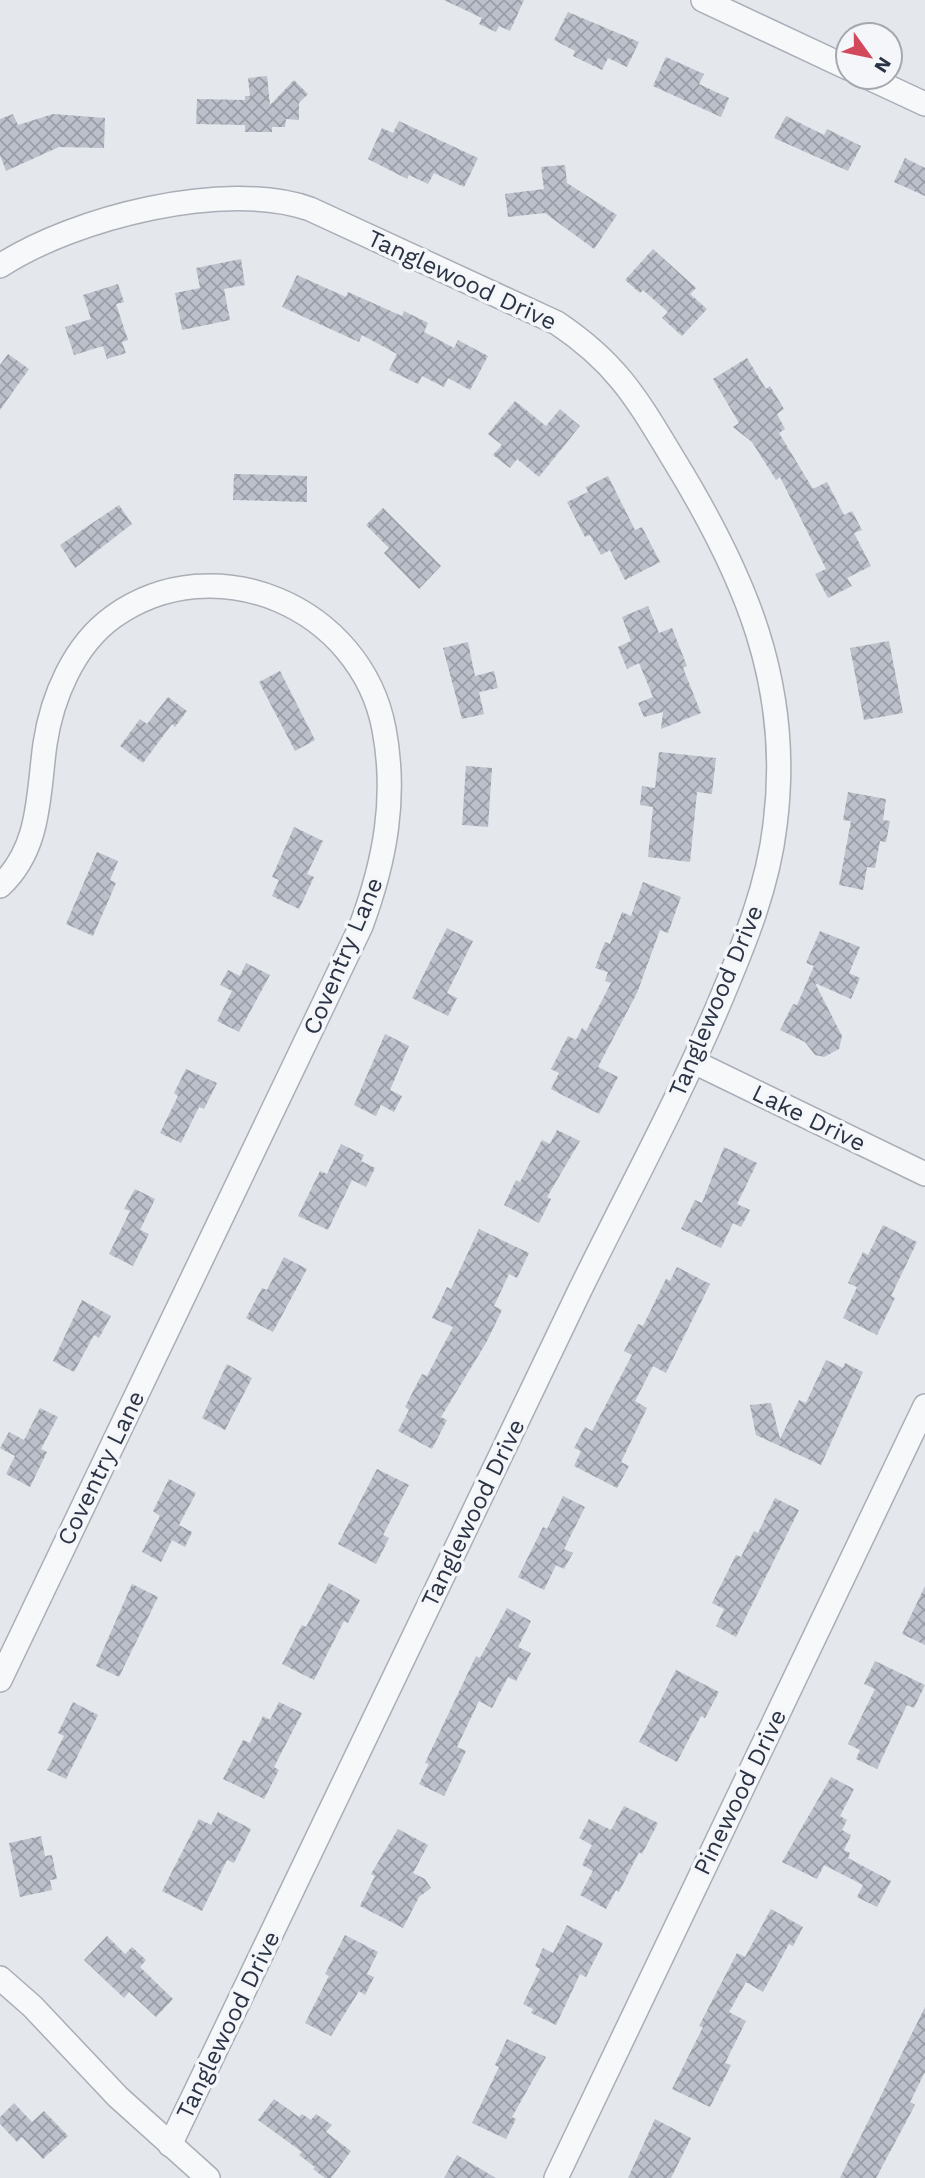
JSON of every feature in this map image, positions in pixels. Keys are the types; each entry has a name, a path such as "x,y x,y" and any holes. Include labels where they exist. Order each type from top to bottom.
{"street":[{"path":"702,0 834,61"},
{"path":"897,91 925,104"},
{"name":"Tanglewood Drive","path":"0,266 69,231 108,219 228,199 278,201 310,209 527,307 592,347 621,378 686,479 736,572 765,652 776,706 778,789 765,878 748,934 694,1062 574,1303 170,2145"},
{"name":"Coventry Lane","path":"0,886 18,864 35,827 48,726 65,677 95,633 127,607 156,594 190,585 214,584 255,590 294,606 321,624 340,642 367,680 384,729 390,769 390,809 379,877 361,926 0,1680"},
{"name":"Lake Drive","path":"694,1062 925,1174"},
{"name":"Pinewood Drive","path":"556,2178 925,1406"},
{"path":"0,1978 26,2000 101,2080 208,2178"}],"building":[{"path":"444,0 524,0 510,31 499,26 496,32 479,24 482,18"},
{"path":"568,12 639,42 627,67 608,58 602,70 573,56 575,51 554,40"},
{"path":"666,57 704,74 699,84 729,98 721,117 653,86"},
{"path":"267,76 270,105 294,80 308,94 299,103 299,120 286,119 285,127 272,127 272,132 245,132 245,125 196,124 197,99 245,100 245,96 250,96 248,78"},
{"path":"13,114 18,125 53,114 105,118 104,148 59,147 6,171 0,155 0,119"},
{"path":"786,116 824,135 827,129 861,146 848,171 774,138"},
{"path":"399,121 478,158 464,187 434,173 428,184 409,175 407,179 368,159 382,128 393,133"},
{"path":"905,158 925,168 925,196 894,182"},
{"path":"565,165 567,183 617,215 594,249 545,213 508,217 505,194 544,189 541,167"},
{"path":"653,249 696,288 690,294 707,309 682,336 662,318 668,312 643,290 640,293 625,280"},
{"path":"241,259 245,285 224,289 230,320 182,330 175,293 200,288 196,268"},
{"path":"297,275 346,297 348,292 402,316 404,311 428,323 424,332 454,348 458,340 488,356 470,390 448,378 444,387 422,376 418,384 389,370 397,354 362,335 359,342 282,307"},
{"path":"118,284 124,302 116,304 128,340 122,342 126,353 107,359 103,346 74,355 65,327 91,319 83,295"},
{"path":"8,354 29,369 0,410 0,365"},
{"path":"747,358 766,389 770,386 784,409 777,414 785,429 779,433 813,489 827,482 844,515 852,511 862,530 854,533 871,566 847,578 852,586 828,598 815,574 826,569 780,477 776,480 752,442 733,427 739,423 713,379"},
{"path":"515,401 546,426 560,409 580,426 539,477 517,459 510,468 493,455 502,445 488,434"},
{"path":"234,474 307,476 307,502 233,500"},
{"path":"608,476 635,530 642,527 660,562 625,580 610,550 601,555 590,535 585,537 567,502 588,492 586,487"},
{"path":"119,505 132,524 75,568 60,545"},
{"path":"383,508 441,566 419,589 384,553 389,548 366,525"},
{"path":"648,606 659,633 672,628 687,666 683,668 701,713 661,729 663,712 644,717 638,703 653,697 639,663 627,669 618,647 631,641 622,617"},
{"path":"889,641 903,713 864,720 850,648"},
{"path":"468,642 475,676 494,671 498,688 479,692 484,714 462,719 443,648"},
{"path":"280,671 315,740 295,751 259,682"},
{"path":"168,697 187,711 175,727 172,724 143,763 120,746 140,719 147,724"},
{"path":"659,752 716,758 712,794 697,792 690,862 648,857 653,807 640,805 642,786 655,788"},
{"path":"466,766 492,768 488,827 462,825"},
{"path":"848,792 886,799 883,820 890,821 886,842 880,841 875,868 867,867 863,890 839,885 851,821 843,820"},
{"path":"294,827 323,841 307,874 314,877 299,909 272,896 279,880 272,877"},
{"path":"97,852 118,861 110,880 116,883 93,936 66,924"},
{"path":"643,882 681,897 668,933 660,930 637,993 598,1067 618,1077 599,1114 551,1089 559,1073 551,1069 568,1036 576,1040 582,1028 586,1031 611,983 605,981 608,972 595,968 605,942 610,944 622,912 631,916"},
{"path":"447,928 473,941 447,993 457,998 448,1016 412,998"},
{"path":"820,931 860,947 849,973 860,978 851,999 815,983 842,1036 839,1049 824,1057 815,1055 805,1042 780,1030 793,1004 797,1005 814,966 806,963"},
{"path":"246,963 270,975 239,1032 217,1021 232,991 220,985 228,970 240,976"},
{"path":"385,1034 409,1046 390,1090 402,1096 394,1112 381,1105 376,1116 354,1105"},
{"path":"186,1069 217,1083 204,1109 199,1107 181,1143 160,1133 178,1096 174,1093"},
{"path":"557,1130 580,1141 547,1197 551,1199 539,1223 504,1205 516,1180 520,1182 542,1140 550,1144"},
{"path":"341,1144 364,1155 361,1161 375,1168 366,1187 352,1180 328,1230 298,1216 320,1171 327,1174"},
{"path":"724,1147 757,1163 737,1204 750,1210 741,1227 733,1223 721,1248 681,1229 695,1200 702,1203"},
{"path":"135,1189 155,1199 140,1230 149,1234 133,1266 109,1254 130,1211 124,1209"},
{"path":"883,1225 917,1242 891,1296 895,1298 877,1335 843,1318 857,1287 848,1283 863,1252 868,1255"},
{"path":"479,1229 529,1253 517,1278 509,1274 494,1306 502,1310 486,1343 441,1417 447,1420 432,1449 398,1431 409,1410 405,1407 422,1374 427,1376 453,1327 432,1318 447,1287 451,1289"},
{"path":"284,1257 307,1269 273,1332 246,1318 262,1288 267,1290"},
{"path":"677,1267 710,1284 666,1373 653,1366 635,1401 647,1408 621,1462 629,1466 617,1488 574,1466 581,1451 574,1448 585,1427 592,1431 632,1355 624,1351 638,1324 643,1326 666,1279 670,1281"},
{"path":"82,1300 111,1316 99,1338 94,1335 74,1372 53,1361"},
{"path":"826,1360 843,1368 845,1363 863,1372 821,1465 756,1435 750,1405 771,1403 780,1439 799,1400 806,1403"},
{"path":"227,1364 252,1378 225,1430 202,1418"},
{"path":"40,1408 58,1417 41,1449 47,1452 30,1487 6,1474 15,1456 0,1448 9,1432 24,1440"},
{"path":"377,1469 409,1485 383,1535 389,1538 376,1564 338,1544"},
{"path":"169,1479 196,1493 179,1525 192,1532 185,1547 172,1540 161,1562 142,1552 160,1516 153,1511"},
{"path":"563,1496 585,1507 564,1549 573,1553 564,1569 556,1565 544,1590 518,1577 543,1527 547,1529"},
{"path":"775,1498 799,1510 736,1637 716,1626 724,1609 712,1603 736,1555 741,1557 754,1531 758,1533"},
{"path":"329,1583 360,1600 348,1623 344,1621 314,1680 282,1664 302,1625 306,1627"},
{"path":"132,1584 158,1597 119,1677 96,1666"},
{"path":"925,1586 925,1645 902,1634"},
{"path":"507,1608 531,1621 518,1647 531,1653 516,1681 508,1677 492,1708 479,1701 457,1747 466,1751 444,1796 419,1784 429,1764 425,1763 476,1656 480,1658"},
{"path":"875,1661 925,1685 914,1708 907,1705 877,1769 856,1759 860,1750 848,1744 875,1689 864,1684"},
{"path":"676,1670 719,1692 705,1718 701,1716 677,1762 639,1742"},
{"path":"73,1702 98,1715 66,1779 47,1770 64,1736 58,1733"},
{"path":"279,1702 302,1713 274,1767 279,1770 264,1799 223,1779 243,1740 250,1743 263,1716 270,1720"},
{"path":"831,1777 854,1789 840,1816 847,1820 842,1830 851,1835 844,1850 850,1853 848,1858 891,1881 877,1907 857,1897 863,1885 824,1865 817,1879 782,1862"},
{"path":"624,1806 658,1823 642,1854 639,1852 619,1892 616,1890 606,1909 580,1895 593,1871 582,1865 592,1845 579,1838 589,1819 611,1830"},
{"path":"218,1812 251,1829 234,1863 227,1860 202,1911 162,1891 199,1819 211,1825"},
{"path":"398,1829 428,1845 413,1873 425,1879 431,1888 419,1897 403,1928 360,1906 375,1876 371,1874"},
{"path":"41,1836 45,1856 52,1855 57,1879 50,1880 52,1890 20,1897 9,1843"},
{"path":"771,1909 803,1927 793,1946 789,1944 763,1992 746,1982 729,2012 746,2021 725,2063 731,2065 710,2107 672,2089 703,2027 699,2026 737,1953 745,1957"},
{"path":"567,1925 603,1943 586,1977 580,1974 556,2025 531,2013 533,2009 523,2004 540,1969 535,1966 543,1948 553,1953"},
{"path":"345,1935 378,1952 367,1974 374,1977 365,1995 359,1991 331,2036 305,2023 329,1976 325,1974"},
{"path":"107,1936 125,1954 132,1947 146,1960 140,1967 173,1999 156,2017 129,1992 124,1998 84,1960"},
{"path":"925,2007 925,2072 910,2102 915,2105 876,2178 840,2178"},
{"path":"507,2039 546,2057 512,2117 516,2119 506,2139 472,2123 499,2067 495,2065"},
{"path":"274,2099 299,2117 302,2114 311,2120 316,2114 332,2125 326,2132 351,2151 331,2178 325,2178 313,2169 315,2167 299,2155 302,2152 258,2120"},
{"path":"14,2103 32,2122 44,2111 68,2136 43,2159 22,2137 17,2142 0,2124 0,2117"},
{"path":"655,2119 691,2138 671,2178 628,2178"},
{"path":"457,2155 496,2178 444,2178"}]}
